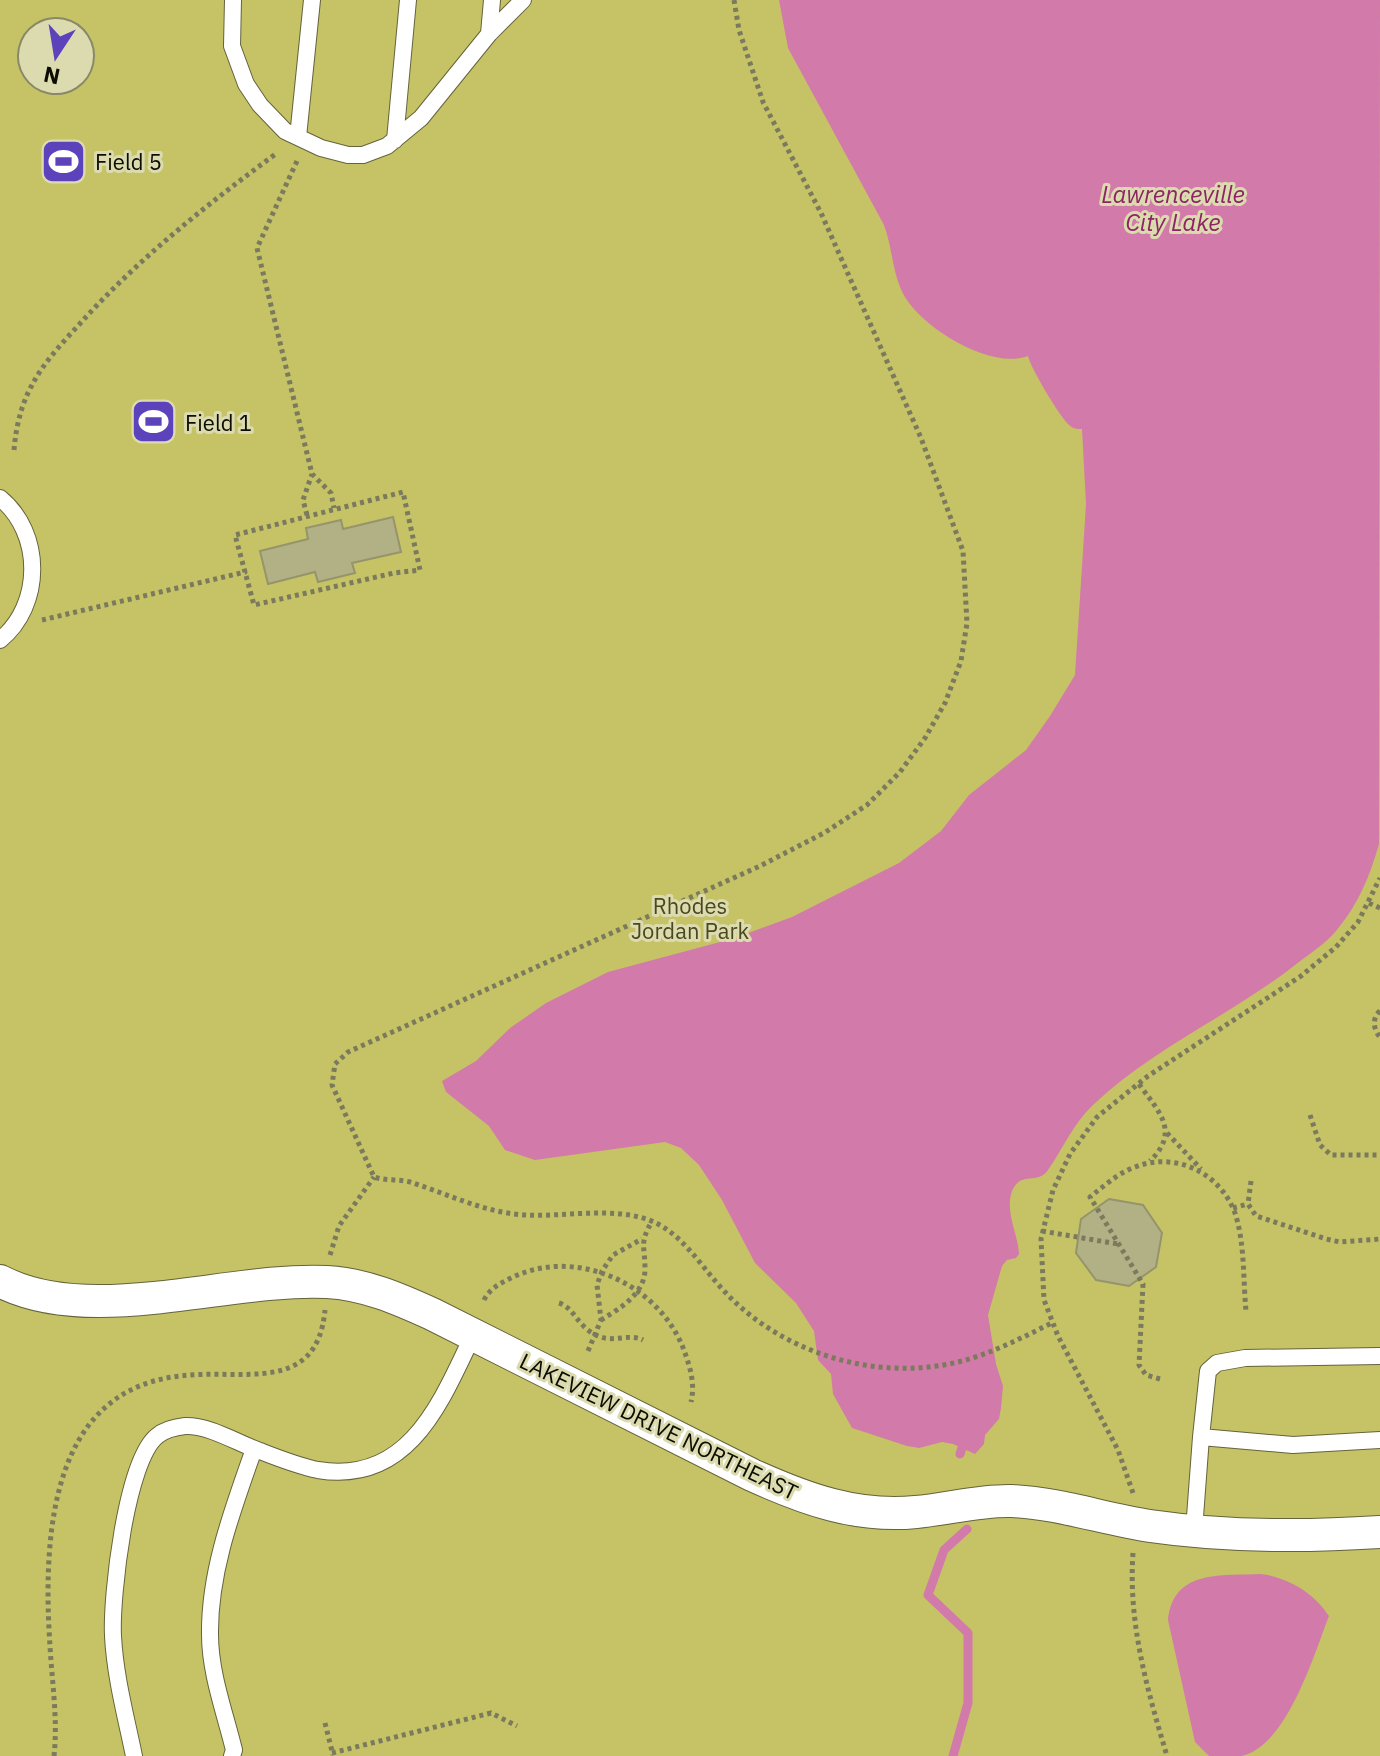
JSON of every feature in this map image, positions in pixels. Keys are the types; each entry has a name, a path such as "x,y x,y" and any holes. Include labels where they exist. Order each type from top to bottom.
{"street":[{"name":"LAKEVIEW DRIVE NORTHEAST","path":"0,1281 38,1295 98,1300 308,1282 364,1287 400,1299 751,1475 833,1507 913,1513 1010,1501 1194,1530 1295,1536 1380,1532"}],"lane":[{"path":"233,0 232,46 246,84 271,118 285,131 321,148 348,155 377,152 421,118 489,34 523,0"},
{"path":"298,137 312,0"},
{"path":"395,140 408,0"},
{"path":"489,34 492,0"},
{"path":"0,498 17,515 24,530 33,574 28,599 18,622 0,640"},
{"path":"134,1756 118,1675 112,1602 127,1515 143,1458 156,1437 182,1426 203,1429 307,1468 355,1470 388,1459 408,1445 425,1426 473,1335"},
{"path":"1194,1530 1208,1371 1217,1363 1245,1358 1380,1356"},
{"path":"1201,1437 1293,1445 1380,1440"},
{"path":"232,1756 234,1750 209,1637 221,1548 254,1449"}],"path":[{"path":"374,1177 336,1094 332,1077 335,1064 348,1052 760,866 824,833 867,805 900,772 925,738 955,680 967,623 963,551 921,438 821,213 763,102 739,30 734,0"},
{"path":"14,450 18,422 33,381 71,333 162,243 206,205 282,149"},
{"path":"298,159 257,248 312,474 331,493 334,508"},
{"path":"307,515 303,500 312,474"},
{"path":"403,492 420,570 394,573 254,605 235,535 307,515 403,492"},
{"path":"41,620 245,572"},
{"path":"1133,1504 1130,1482 1118,1450 1052,1323 1044,1300 1042,1231 1053,1190 1077,1142 1097,1117 1139,1084 1301,976 1346,938 1369,903 1380,878"},
{"path":"1369,903 1380,908"},
{"path":"1380,1011 1374,1017 1374,1024 1380,1037"},
{"path":"1139,1084 1165,1122 1162,1146 1148,1163"},
{"path":"1310,1115 1320,1145 1331,1155 1380,1155"},
{"path":"1166,1133 1215,1181 1233,1208 1238,1223 1246,1311"},
{"path":"1160,1379 1146,1375 1139,1365 1143,1284 1090,1197 1118,1175 1148,1163 1177,1164 1205,1173"},
{"path":"374,1177 401,1179 502,1212 524,1215 626,1214 652,1221 689,1249 747,1313 780,1335 813,1351 847,1361 889,1368 954,1363 999,1349 1052,1323"},
{"path":"329,1259 333,1237 339,1226 374,1177"},
{"path":"1251,1181 1248,1204 1256,1216 1340,1242 1380,1239"},
{"path":"1233,1208 1248,1204"},
{"path":"588,1351 601,1320 597,1285 602,1271 613,1255 642,1239 652,1221"},
{"path":"1042,1231 1119,1244"},
{"path":"601,1320 630,1302 637,1290 645,1271 642,1239"},
{"path":"484,1300 497,1285 525,1272 558,1268 602,1271 651,1300 669,1321 683,1346 692,1374 691,1402"},
{"path":"559,1303 568,1307 583,1328 595,1335 610,1340 635,1337 643,1340"},
{"path":"1134,1540 1131,1595 1134,1630 1167,1756"},
{"path":"325,1723 332,1754 491,1713 517,1726"}],"green space":[{"name":"Rhodes Jordan Park","path":"0,0 1380,0 1380,1756 0,1756"}],"water":[{"name":"Lawrenceville City Lake","path":"779,0 1380,0 1379,844 1357,900 1328,940 1274,981 1117,1084 1080,1120 1044,1175 1014,1186 1010,1209 1019,1254 1002,1266 988,1315 1003,1386 1001,1408 999,1419 985,1435 984,1444 975,1454 942,1442 919,1448 907,1446 852,1428 833,1394 831,1374 818,1360 814,1331 796,1303 755,1263 722,1200 699,1165 681,1148 665,1142 535,1160 505,1150 489,1126 446,1092 442,1081 476,1061 510,1028 546,1003 608,972 735,938 792,917 899,863 941,831 969,795 1026,750 1075,675 1086,504 1082,429 1072,427 1065,420 1039,381 1028,356 1013,359 996,357 960,344 927,322 905,297 884,225 788,48"},
{"path":"1260,1574 1299,1588 1316,1600 1329,1616 1297,1697 1272,1736 1257,1749 1241,1756 1209,1756 1195,1742 1168,1620 1172,1603 1189,1584 1202,1579"}],"building":[{"path":"393,517 401,552 352,563 355,573 318,582 315,572 268,584 260,551 308,539 306,528 341,520 343,529"},
{"path":"1109,1199 1143,1205 1162,1233 1156,1267 1129,1286 1096,1280 1076,1253 1081,1219"}],"waterway":[{"path":"960,1454 962,1448"},
{"path":"953,1756 968,1703 968,1633 928,1595 944,1550 967,1529"}],"place":[{"name":"Field 5","path":"64,161"},
{"name":"Field 1","path":"154,422"}]}
